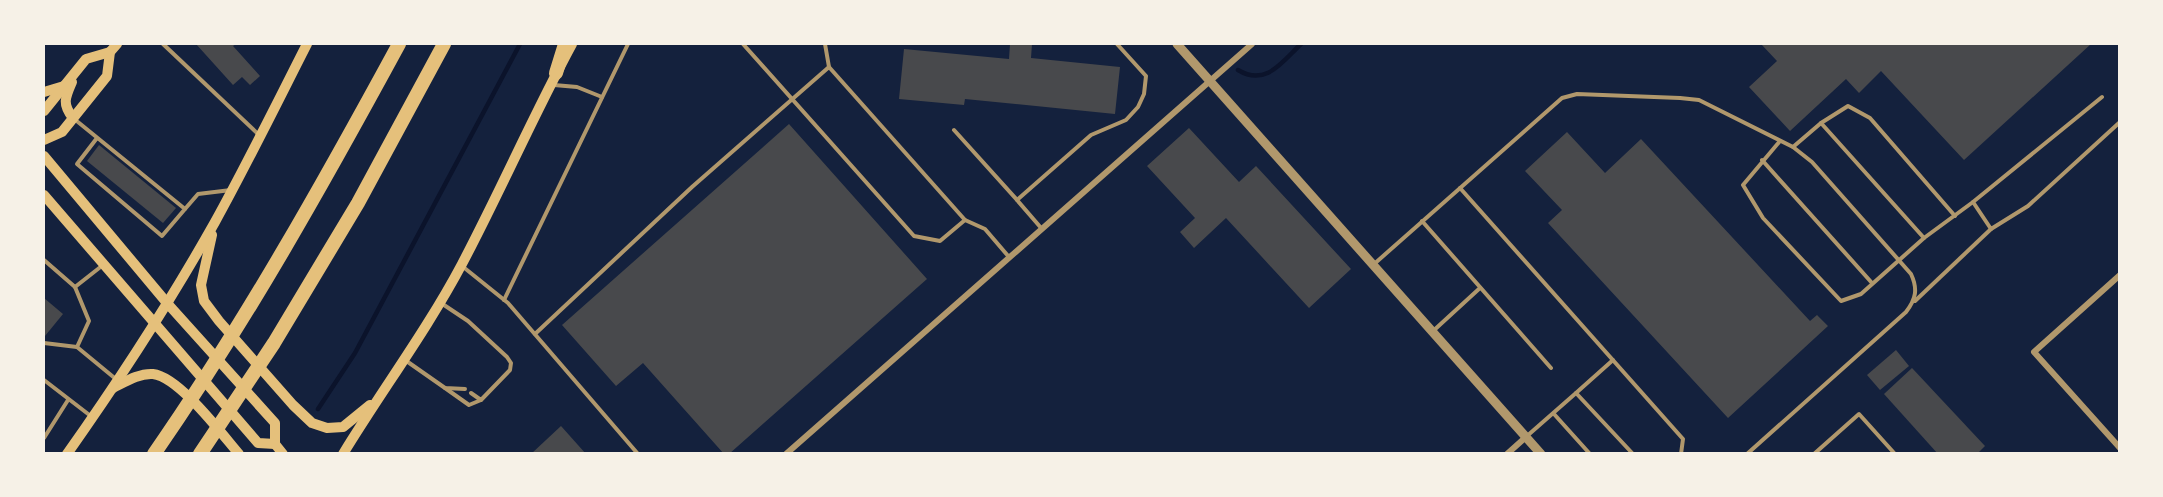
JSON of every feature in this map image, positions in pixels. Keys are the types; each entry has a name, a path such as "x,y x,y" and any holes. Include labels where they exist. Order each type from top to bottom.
{"highway":[{"path":"154,453 246,312 324,181 399,44"},
{"path":"201,452 274,343 358,203 444,44"},
{"path":"553,79 565,44"}],"main road":[{"path":"343,453 375,401 405,360 462,265 572,44"},
{"path":"67,453 115,385 216,221 303,46"},
{"path":"44,111 86,59 113,48"},
{"path":"44,141 62,132 107,76 113,48"},
{"path":"73,118 66,110 65,101 76,71"},
{"path":"44,92 64,86"},
{"path":"44,156 167,303 275,423 275,444 283,453"},
{"path":"44,195 258,443 275,444"},
{"path":"216,221 202,271 201,285 204,301 278,388 312,423 327,428 343,427 375,401"},
{"path":"115,385 138,376 153,374 168,379 181,388 239,453"}],"street":[{"path":"1176,44 1541,453"},
{"path":"786,453 1252,44"},
{"path":"2120,275 2034,352 2120,448"},
{"path":"1508,453 1526,437"}],"lane":[{"path":"163,44 260,135"},
{"path":"504,300 628,44"},
{"path":"743,44 914,236 940,241 965,220"},
{"path":"825,44 829,68 965,220 985,229 1009,257"},
{"path":"1017,200 1091,135 1125,120 1138,107 1144,94 1146,76 1117,44"},
{"path":"535,334 692,187 829,68"},
{"path":"553,79 602,97"},
{"path":"1373,265 1562,98 1577,94 1680,98 1699,100 1724,111 1793,147 1812,162 1911,274 1916,285 1914,302"},
{"path":"1780,141 1743,185 1763,218 1841,301 1861,294 1924,238 1973,202 2102,97"},
{"path":"1793,147 1821,123 1848,106 1870,118 1955,216"},
{"path":"73,118 186,209"},
{"path":"1747,453 1906,312 1991,229 2028,206 2120,122"},
{"path":"1821,123 1924,238"},
{"path":"954,130 1042,229"},
{"path":"97,138 77,164 162,236 198,194 231,190"},
{"path":"1762,160 1872,284"},
{"path":"1459,188 1683,440 1681,453"},
{"path":"1973,202 1991,229"},
{"path":"1422,221 1551,368"},
{"path":"44,262 75,287 89,321 77,347"},
{"path":"75,287 104,264"},
{"path":"462,265 504,300 638,453"},
{"path":"1432,332 1480,288"},
{"path":"405,360 469,405 481,400 510,370 511,363 507,357 468,321 440,303"},
{"path":"44,343 77,347 115,385"},
{"path":"1526,437 1613,360"},
{"path":"44,380 93,417"},
{"path":"445,388 465,389"},
{"path":"471,393 481,400"},
{"path":"1576,393 1633,453"},
{"path":"44,438 68,400"},
{"path":"1554,414 1590,453"},
{"path":"1814,453 1859,414 1894,453"}],"building":[{"path":"196,44 236,44 233,46 260,76 250,85 242,77 233,85"},
{"path":"1010,44 1032,44 1031,58 1120,67 1115,114 965,99 964,105 899,99 904,49 1009,59"},
{"path":"1761,44 2091,44 1964,160 1881,71 1859,93 1846,79 1790,131 1749,87 1777,61"},
{"path":"789,124 927,279 729,454 724,454 643,363 616,386 562,325"},
{"path":"1189,128 1239,182 1256,166 1351,269 1309,308 1226,218 1194,248 1180,232 1195,218 1147,166"},
{"path":"1567,132 1605,173 1641,139 1810,321 1817,315 1828,326 1728,418 1548,223 1562,210 1525,171"},
{"path":"99,145 176,208 163,223 87,161"},
{"path":"44,298 63,314 45,336 44,335"},
{"path":"1896,350 1909,366 1880,390 1867,375"},
{"path":"1912,368 1985,446 1977,454 1938,454 1884,394"},
{"path":"561,426 586,454 531,454"}],"waterway":[{"path":"318,409 355,353 520,44"},
{"path":"1238,70 1248,75 1265,74 1280,65 1301,44"}]}
